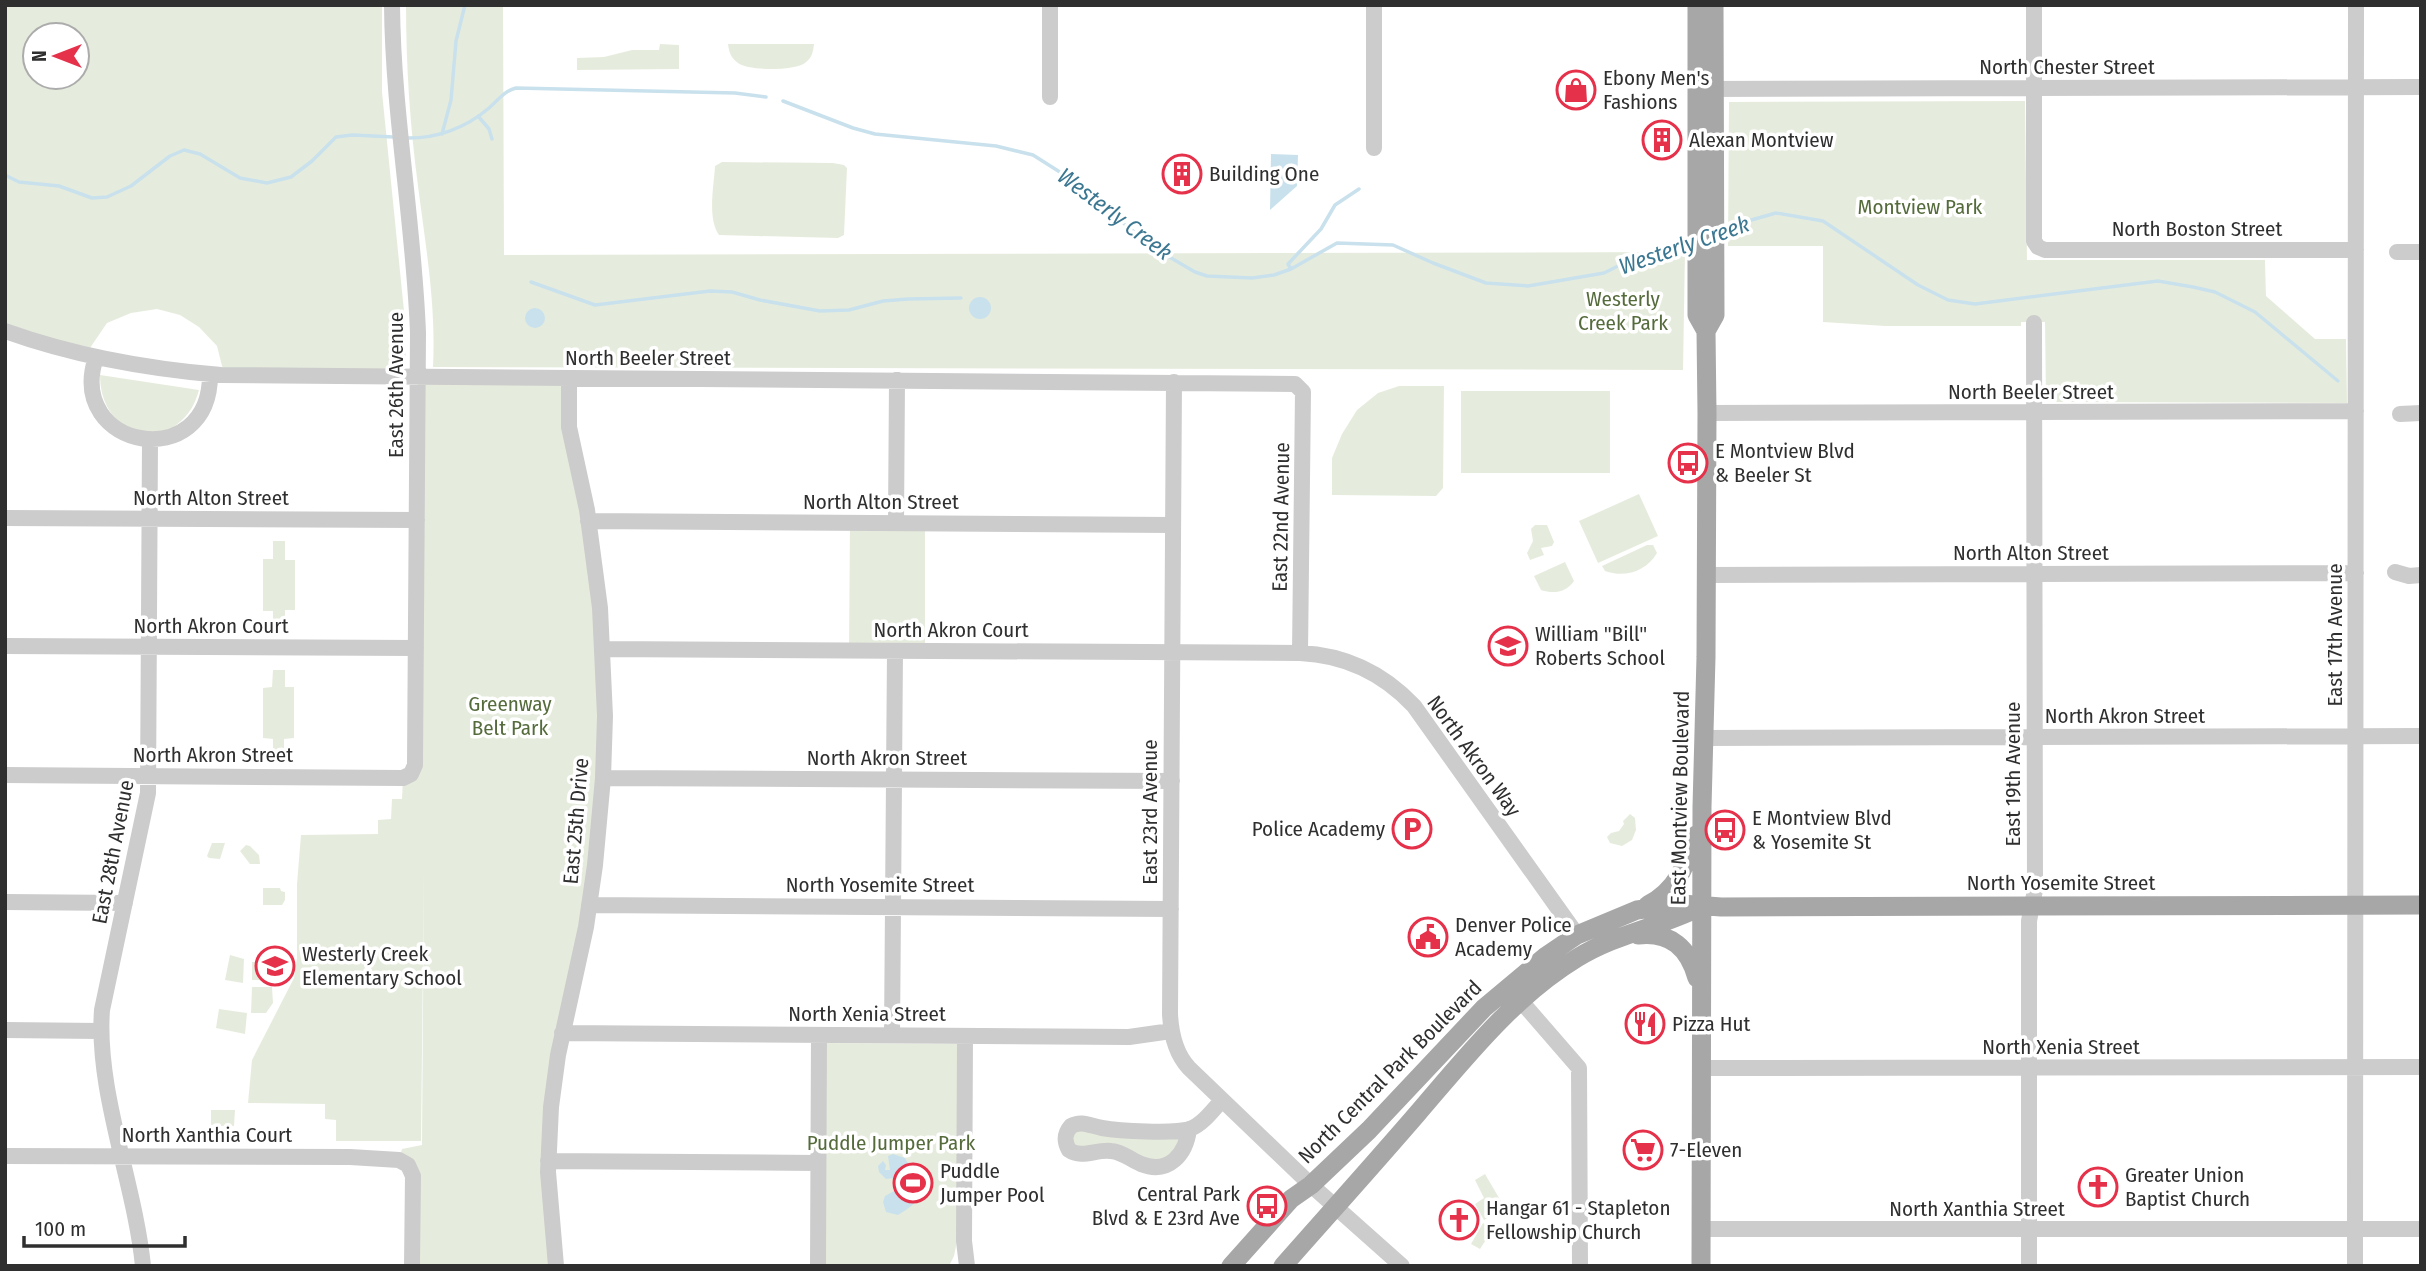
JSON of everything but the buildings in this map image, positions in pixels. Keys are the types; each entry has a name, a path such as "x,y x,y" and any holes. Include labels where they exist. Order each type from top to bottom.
{"main road":[{"name":"East Montview Boulevard","path":"1697,5 1706,89"},
{"name":"East Montview Boulevard","path":"1701,1266 1700,990 1706,575 1706,331 1714,315 1706,252 1706,89 1714,5"},
{"path":"1637,910 1660,899 1673,888 1688,860 1702,818"},
{"name":"North Central Park Boulevard","path":"1231,1266 1291,1199 1311,1185 1368,1130 1484,1009 1533,965 1577,935 1637,910 1675,904 1701,907"},
{"name":"North Yosemite Street","path":"1701,907 2421,905"},
{"name":"North Central Park Boulevard","path":"1283,1266 1520,1000 1558,970 1610,940 1701,907"},
{"path":"1610,940 1647,934 1675,941 1690,959 1700,990"}],"street":[{"name":"East 26th Avenue","path":"392,5 397,105 416,297 418,377 415,765"},
{"path":"1050,5 1050,97"},
{"path":"1374,5 1374,148"},
{"path":"2034,5 2035,88"},
{"name":"East 17th Avenue","path":"2355,1266 2356,5"},
{"name":"North Chester Street","path":"1706,89 2421,87"},
{"name":"North Boston Street","path":"2035,88 2034,241 2038,247 2045,250 2356,250"},
{"path":"2396,252 2421,252"},
{"name":"East 19th Avenue","path":"2029,1266 2029,921 2035,890 2034,323"},
{"name":"North Beeler Street","path":"5,331 96,357 210,374 1296,384"},
{"path":"96,357 92,386 98,409 116,429 138,439 164,440 183,431 192,423 203,409 210,391 210,374"},
{"name":"East 25th Drive","path":"556,1266 548,1161 553,1088 589,905 603,778 603,649 588,521 569,426 569,378"},
{"path":"896,523 897,380"},
{"name":"East 23rd Avenue","path":"1174,382 1171,1031 1177,1050 1186,1065 1311,1185 1402,1266"},
{"name":"East 22nd Avenue","path":"1296,384 1303,392 1300,653"},
{"name":"North Beeler Street","path":"1707,412 2035,414 2356,411"},
{"path":"2400,414 2421,414"},
{"name":"East 28th Avenue","path":"143,1266 100,1031 102,1010 146,806 149,776 150,440"},
{"name":"North Alton Street","path":"5,518 417,520"},
{"name":"North Alton Street","path":"588,521 1173,525"},
{"path":"2395,572 2409,576 2421,575"},
{"name":"North Alton Street","path":"1706,575 2356,573"},
{"name":"North Akron Court","path":"5,646 416,648"},
{"name":"North Akron Court","path":"603,649 1300,653"},
{"path":"892,1035 895,651"},
{"name":"North Akron Way","path":"1300,653 1348,661 1385,680 1414,706 1577,935"},
{"name":"North Akron Street","path":"1704,738 2421,736"},
{"name":"North Akron Street","path":"5,775 403,778 411,774 415,765"},
{"name":"North Akron Street","path":"603,778 1172,781"},
{"path":"5,902 125,903"},
{"name":"North Yosemite Street","path":"589,905 1171,909"},
{"path":"1520,1000 1579,1068 1580,1266"},
{"path":"5,1030 100,1031"},
{"name":"North Xenia Street","path":"562,1033 1129,1037 1171,1031"},
{"path":"818,1266 819,1035"},
{"path":"965,1036 964,1241 967,1266"},
{"name":"North Xenia Street","path":"1701,1068 2421,1067"},
{"path":"1189,1129 1181,1155 1170,1163 1157,1166 1146,1166 1110,1151 1078,1154 1069,1150 1065,1140 1070,1126 1082,1123 1113,1129 1189,1129 1202,1122 1222,1100"},
{"name":"North Xanthia Court","path":"5,1156 350,1157 399,1160 408,1166 413,1176 412,1266"},
{"path":"548,1161 818,1163"},
{"name":"North Xanthia Street","path":"1700,1229 2421,1229"},
{"path":"954,1266 964,1241"}],"green space":[{"path":"5,5 382,5 382,92 404,311 406,364 399,372 223,370 217,346 199,327 180,315 157,309 131,313 107,323 90,348 5,323"},
{"name":"Westerly Creek Park","path":"406,5 503,5 504,255 1685,252 1683,370 433,367 432,299 411,118"},
{"path":"660,44 679,45 679,69 577,70 577,58 604,57 632,50 659,50"},
{"path":"728,44 814,44 812,55 805,63 791,68 771,69 751,68 738,63 731,55"},
{"name":"Montview Park","path":"2025,101 2027,260 2265,260 2266,296 2315,339 2346,339 2347,403 2046,402 2045,322 2021,322 2021,326 1885,326 1823,322 1823,246 1728,246 1729,102"},
{"path":"722,162 844,165 847,168 844,235 838,238 719,235 713,220 712,202 715,166"},
{"path":"100,375 199,390 190,411 176,425 160,432 143,433 127,427 113,416 104,398"},
{"name":"Greenway Belt Park","path":"418,377 569,378 587,510 603,778 553,1088 556,1266 412,1266 413,1176 399,1160 402,1149 422,1145 424,871 421,1141 336,1141 336,1120 325,1119 325,1104 248,1103 252,1060 294,978 301,835 378,834 378,820 391,819 392,799 402,799 403,778 411,774"},
{"path":"1399,386 1444,386 1443,488 1436,496 1332,495 1332,458 1342,434 1357,410 1378,393"},
{"path":"1461,391 1610,391 1610,473 1461,473"},
{"path":"1639,494 1658,536 1598,563 1579,521"},
{"path":"850,523 925,523 925,651 849,651"},
{"path":"1535,525 1547,525 1554,542 1552,546 1541,548 1544,555 1530,560 1527,553 1533,541 1531,529"},
{"path":"273,541 285,541 285,560 295,560 295,610 285,610 285,631 273,631 273,611 263,611 263,559 273,559"},
{"path":"1647,545 1653,545 1657,553 1641,569 1620,574 1605,571 1602,566"},
{"path":"1565,562 1574,581 1571,585 1559,592 1541,590 1534,576"},
{"path":"273,670 285,670 285,687 294,687 294,738 284,739 284,760 273,760 273,739 263,738 263,688 272,687"},
{"path":"1630,814 1635,818 1636,830 1632,840 1622,846 1610,843 1607,837 1619,831"},
{"path":"212,843 225,843 220,859 207,856"},
{"path":"246,845 259,855 260,864 250,864 240,851"},
{"path":"263,888 280,888 285,892 282,905 263,905"},
{"path":"230,955 244,959 243,983 225,980"},
{"path":"252,962 286,962 286,980 252,980"},
{"path":"252,987 272,987 273,1003 266,1013 251,1013"},
{"path":"219,1009 247,1013 245,1034 216,1028"},
{"name":"Puddle Jumper Park","path":"825,1043 957,1044 957,1241 949,1266 824,1266"},
{"path":"211,1110 235,1110 234,1126 211,1126"},
{"path":"1073,1129 1184,1137 1166,1161 1079,1151 1069,1135"},
{"path":"1485,1174 1505,1208 1484,1220 1475,1204 1484,1198 1475,1180"},
{"path":"1483,1223 1493,1229 1480,1249 1471,1244"}],"water":[{"path":"1271,154 1298,155 1297,186 1270,210"},
{"path":"980,297 990,304 991,308 984,318 980,319 970,312 969,308 976,298"},
{"path":"535,308 542,311 545,318 542,325 535,328 528,325 525,318 528,311"},
{"name":"Puddle Jumper Pool","path":"893,1154 905,1158 921,1177 923,1184 920,1197 898,1215 886,1212 883,1202 885,1196 903,1186 903,1176 900,1173 894,1178 886,1179 879,1172 878,1166 883,1161 885,1170 890,1170 888,1156"}],"waterway":[{"path":"442,134 451,100 456,41 465,5"},
{"name":"Westerly Creek","path":"405,138 428,137 460,127 516,88 735,93 766,97"},
{"name":"Westerly Creek","path":"783,101 875,134 996,146 1033,155 1063,174 1154,248 1207,276 1252,278 1274,275 1291,269 1337,243 1393,245 1486,283 1528,286 1604,273 1630,260 1689,239"},
{"path":"478,116 489,129 492,139"},
{"name":"Westerly Creek","path":"5,175 19,182 59,186 92,198 107,197 131,186 170,156 184,150 200,154 240,178 267,183 291,177 336,137 394,137"},
{"path":"1291,269 1288,264 1321,229 1335,205 1359,189"},
{"name":"Westerly Creek","path":"1723,228 1776,213 1823,221 1918,285 1948,300 1975,304 2158,281 2215,292 2255,312 2338,381"},
{"path":"531,282 595,305 710,291 732,292 820,311 849,310 883,301 961,298"}],"place":[{"name":"Ebony Men's Fashions","path":"1576,90"},
{"name":"Alexan Montview","path":"1662,140"},
{"name":"Building One","path":"1182,174"},
{"name":"E Montview Blvd & Beeler St","path":"1688,463"},
{"name":"William \"Bill\" Roberts School","path":"1508,646"},
{"name":"Police Academy","path":"1412,829"},
{"name":"E Montview Blvd & Yosemite St","path":"1725,830"},
{"name":"Denver Police Academy","path":"1428,937"},
{"name":"Westerly Creek Elementary School","path":"275,966"},
{"name":"Pizza Hut","path":"1645,1024"},
{"name":"7-Eleven","path":"1643,1150"},
{"name":"Puddle Jumper Pool","path":"913,1183"},
{"name":"Greater Union Baptist Church","path":"2098,1187"},
{"name":"Central Park Blvd & E 23rd Ave","path":"1267,1206"},
{"name":"Hangar 61 - Stapleton Fellowship Church","path":"1459,1220"}]}
